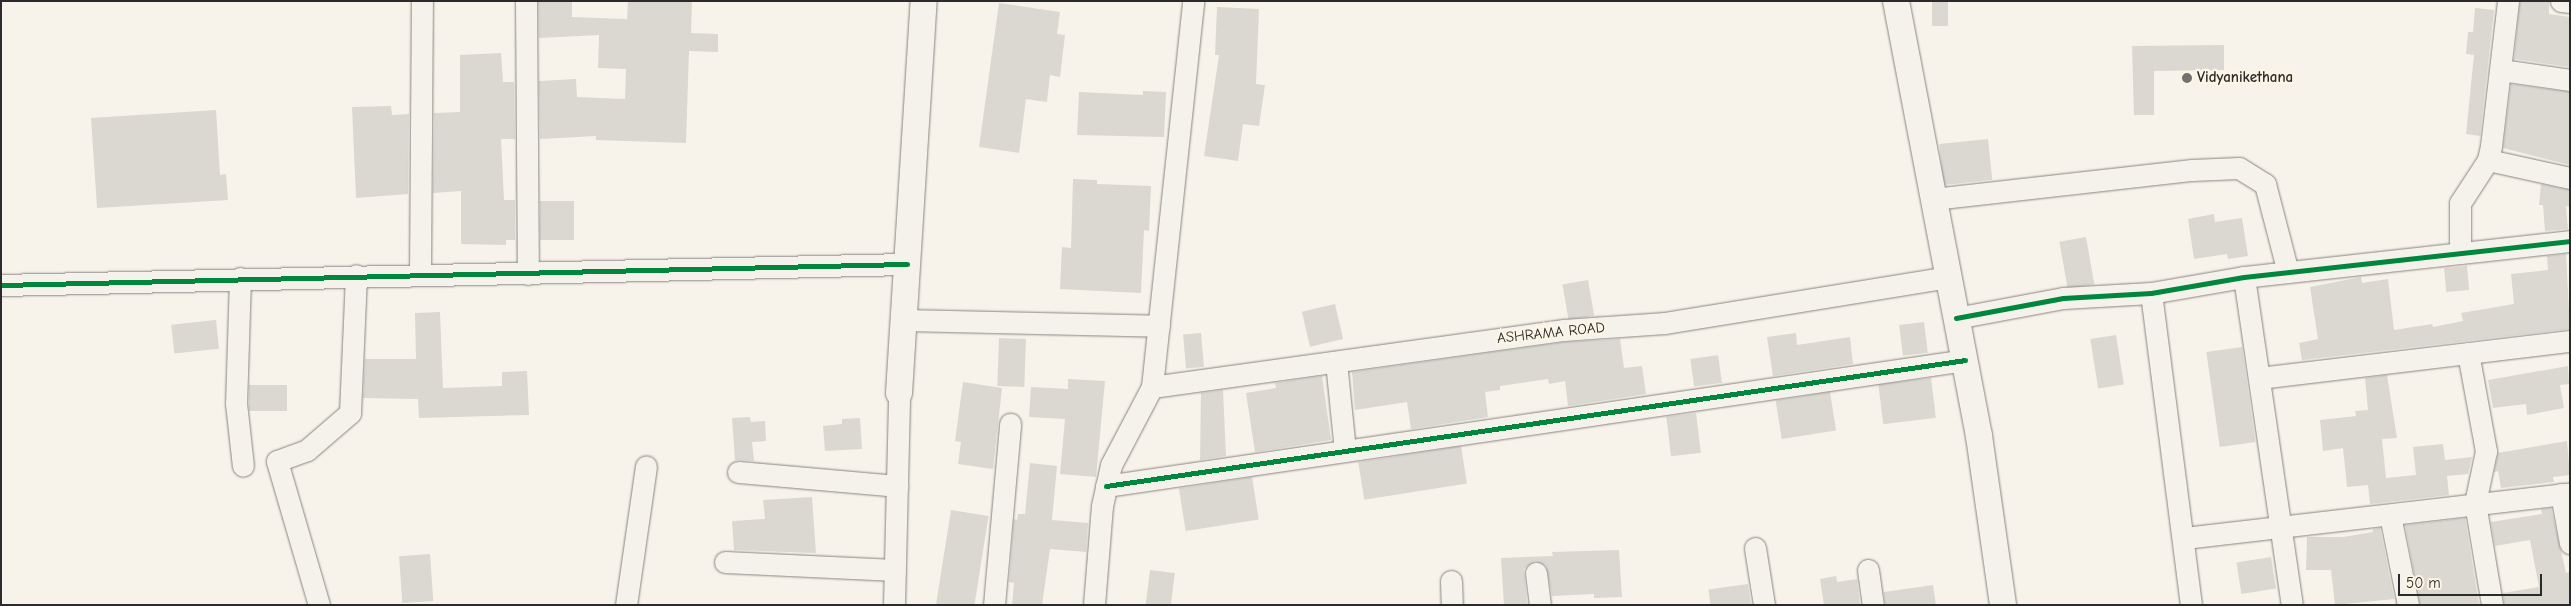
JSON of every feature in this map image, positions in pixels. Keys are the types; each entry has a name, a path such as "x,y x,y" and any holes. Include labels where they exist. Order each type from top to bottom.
{"street":[{"path":"420,275 422,1"},
{"path":"526,1 528,274"},
{"path":"894,605 899,394 924,1"},
{"path":"1094,605 1106,486 1111,465 1152,387 1193,1"},
{"path":"1896,1 1979,436 2003,605"},
{"path":"2460,253 2460,203 2488,160 2508,1"},
{"path":"2561,1 2570,2"},
{"path":"2500,70 2570,80"},
{"path":"2488,160 2570,178"},
{"path":"1933,199 2192,170 2239,168 2264,184 2288,272"},
{"path":"1956,318 2063,298 2151,293 2244,277 2570,241"},
{"path":"1,285 356,275 528,274 907,264"},
{"path":"319,605 277,461 307,450 350,413 356,275"},
{"name":"ASHRAMA ROAD","path":"1152,387 1564,330 1665,322 1948,277"},
{"path":"2244,277 2292,605"},
{"path":"240,278 236,403 244,466"},
{"path":"2151,293 2184,538 2191,605"},
{"path":"904,320 1159,326"},
{"path":"2259,378 2570,341"},
{"path":"2468,353 2486,451 2475,503 2492,605"},
{"path":"1106,486 1965,360"},
{"path":"1336,362 1345,451"},
{"path":"994,605 1010,424"},
{"path":"626,605 646,466"},
{"path":"738,472 897,486"},
{"path":"2184,538 2565,493 2570,543"},
{"path":"2390,514 2408,605"},
{"path":"1755,548 1764,605"},
{"path":"725,562 895,570"},
{"path":"1868,570 1873,605"},
{"path":"1536,573 1540,605"},
{"path":"1451,581 1452,605"}],"building":[{"path":"538,1 572,1 572,17 627,19 628,1 692,1 691,33 718,34 718,52 689,51 686,143 596,140 596,136 540,139 539,81 576,79 577,97 625,99 626,69 598,68 599,35 539,38"},
{"path":"1932,1 1948,1 1948,26 1932,26"},
{"path":"2520,1 2549,1 2549,14 2570,17 2570,67 2514,59"},
{"path":"999,3 1060,12 1057,34 1065,35 1060,77 1050,75 1047,102 1026,99 1019,153 979,147"},
{"path":"1217,7 1259,9 1256,84 1265,85 1259,126 1243,124 1238,161 1204,156 1219,55 1215,55"},
{"path":"2475,8 2494,10 2480,136 2466,134 2474,55 2466,54 2468,32 2473,32"},
{"path":"2224,45 2224,70 2154,71 2154,115 2134,115 2132,46"},
{"path":"501,53 503,82 514,82 515,139 501,139 504,200 515,200 515,240 506,240 506,245 461,244 461,191 433,193 434,113 460,112 460,55"},
{"path":"2511,84 2570,92 2570,165 2503,148"},
{"path":"1143,91 1166,92 1164,137 1077,135 1079,92 1143,95"},
{"path":"391,106 392,115 409,114 408,194 356,198 352,107"},
{"path":"216,110 220,175 226,174 228,200 97,208 91,118"},
{"path":"1988,139 1992,180 1944,185 1939,144"},
{"path":"1073,179 1097,180 1097,184 1151,186 1149,231 1144,230 1141,293 1060,289 1062,247 1071,248"},
{"path":"2541,184 2570,190 2570,207 2566,206 2568,229 2545,231 2543,205 2539,205"},
{"path":"540,201 574,201 574,240 540,240"},
{"path":"2214,214 2215,222 2242,218 2248,256 2228,259 2227,254 2194,259 2188,219"},
{"path":"2086,237 2094,284 2068,289 2059,242"},
{"path":"2566,254 2570,329 2302,360 2299,343 2318,339 2310,287 2361,277 2362,283 2388,279 2394,330 2432,324 2433,327 2463,321 2461,313 2514,304 2511,274 2548,270 2547,256"},
{"path":"2467,266 2469,290 2446,292 2444,268"},
{"path":"1588,280 1594,315 1569,320 1562,285"},
{"path":"1335,304 1343,339 1310,347 1302,312"},
{"path":"440,312 443,388 502,386 502,372 527,371 529,415 419,418 418,399 363,398 365,359 416,359 415,313"},
{"path":"216,320 219,349 174,354 171,325"},
{"path":"1924,322 1928,353 1903,356 1899,325"},
{"path":"1201,333 1204,367 1186,368 1183,335"},
{"path":"1796,333 1797,345 1850,337 1853,364 1773,376 1767,337"},
{"path":"2116,335 2124,384 2098,388 2090,339"},
{"path":"999,338 1026,339 1024,387 997,386"},
{"path":"1620,339 1624,368 1642,366 1646,394 1568,406 1565,381 1549,384 1548,379 1500,386 1500,390 1485,392 1488,417 1411,429 1407,402 1355,410 1352,372 1565,342"},
{"path":"2242,347 2255,442 2220,447 2206,352"},
{"path":"1718,355 1722,383 1694,387 1690,359"},
{"path":"2568,366 2569,384 2560,385 2564,408 2527,415 2526,404 2493,408 2488,380"},
{"path":"2387,375 2397,438 2382,439 2386,478 2416,475 2413,447 2443,444 2445,460 2472,457 2468,474 2447,476 2449,495 2370,504 2368,485 2347,487 2343,448 2323,451 2320,420 2356,416 2355,411 2368,410 2365,378"},
{"path":"1322,376 1331,440 1255,452 1246,393 1276,388 1275,383"},
{"path":"1931,378 1936,418 1883,424 1878,384"},
{"path":"1068,379 1105,381 1096,477 1060,474 1065,419 1029,417 1031,387 1068,389"},
{"path":"963,382 1002,388 993,469 958,464 961,442 955,441"},
{"path":"249,385 287,385 287,411 249,411"},
{"path":"1223,390 1226,456 1200,460 1201,393"},
{"path":"1830,392 1836,431 1782,439 1776,401"},
{"path":"1696,413 1701,453 1671,456 1666,417"},
{"path":"750,417 751,422 765,421 766,441 752,442 754,461 735,460 732,418"},
{"path":"860,418 862,449 825,451 823,426 842,424 842,419"},
{"path":"2567,441 2570,475 2553,477 2554,482 2501,488 2498,471 2494,472 2498,453"},
{"path":"1461,446 1467,484 1364,500 1358,462"},
{"path":"1030,463 1057,466 1052,520 1088,523 1086,552 1050,549 1042,605 1012,605 1014,583 1009,582 1014,519 1017,520 1018,514 1025,514"},
{"path":"1252,477 1259,519 1186,531 1179,489"},
{"path":"812,497 816,553 734,550 732,521 765,519 763,500"},
{"path":"2551,508 2566,573 2570,572 2570,605 2504,605 2503,593 2539,587 2530,540 2495,546 2491,522 2542,514 2541,509"},
{"path":"951,510 989,516 974,605 936,604"},
{"path":"2465,518 2479,605 2420,605 2405,525"},
{"path":"2380,528 2394,599 2335,605 2331,570 2306,570 2307,537 2343,537 2373,532 2373,529"},
{"path":"1619,550 1622,597 1594,598 1594,594 1552,596 1546,566 1535,561 1524,569 1527,605 1504,605 1501,558 1553,556 1552,552"},
{"path":"430,554 433,601 402,603 399,556"},
{"path":"2271,557 2276,589 2241,594 2236,562"},
{"path":"1150,570 1175,573 1171,605 1146,605"},
{"path":"1836,576 1837,582 1857,579 1860,605 1824,605 1820,579"},
{"path":"1748,584 1751,605 1711,605 1708,590"},
{"path":"1933,585 1936,605 1885,605 1884,592"}],"cycle path":[{"path":"1956,318 2063,298 2151,293 2244,277 2570,241"},
{"path":"1,285 907,264"},
{"path":"1106,486 1965,360"}],"place":[{"name":"Vidyanikethana","path":"2187,78"}]}
